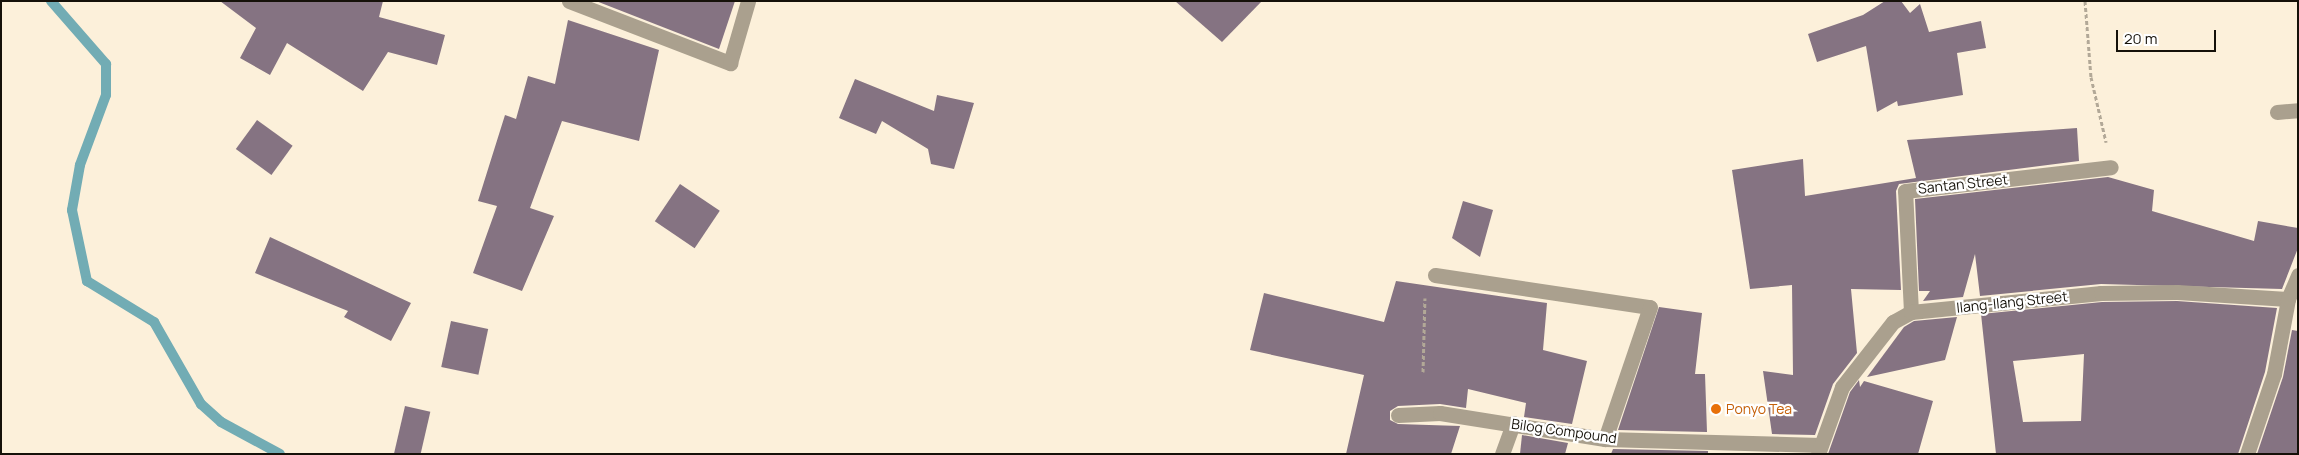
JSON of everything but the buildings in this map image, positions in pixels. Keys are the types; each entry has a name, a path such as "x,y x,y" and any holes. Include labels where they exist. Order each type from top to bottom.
{"street":[{"path":"569,1 730,63 748,1"},
{"path":"2277,112 2298,110"},
{"name":"Santan Street","path":"1911,312 1905,190 2112,167"},
{"path":"1435,275 1650,307 1605,439"},
{"path":"2247,454 2274,374 2288,299 2298,275"},
{"name":"Ilang-Ilang Street","path":"1819,449 1842,387 1893,322 1911,312 2101,293 2177,292 2288,299"},
{"name":"Bilog Compound","path":"1398,415 1440,413 1605,439 1819,449"},
{"path":"1502,454 1513,424"}],"path":[{"path":"2085,1 2091,77 2112,167"},
{"path":"1424,372 1425,284 1435,275"}],"waterway":[{"path":"51,1 106,64 106,95 80,165 72,210 87,281 154,322 201,404 221,422 280,454"}],"place":[{"name":"Ponyo Tea","path":"1716,409"}]}
